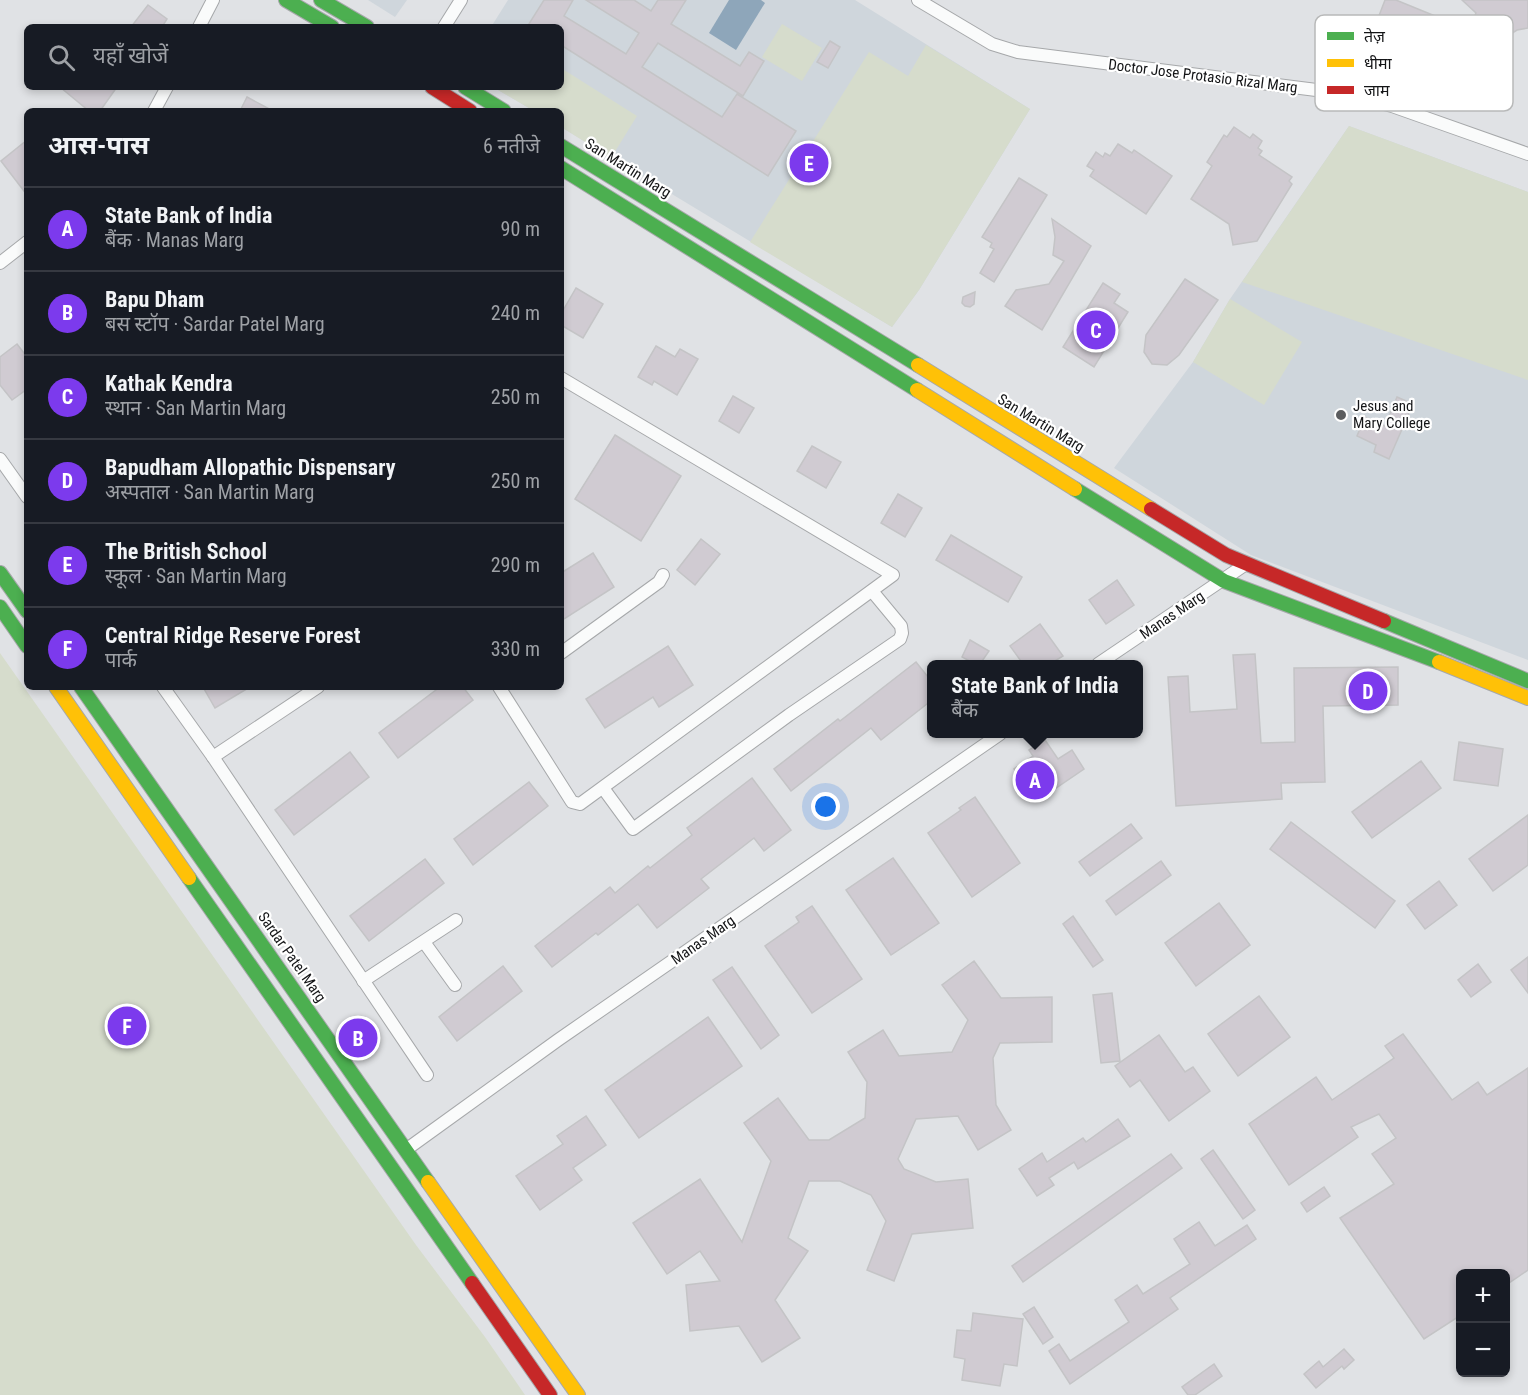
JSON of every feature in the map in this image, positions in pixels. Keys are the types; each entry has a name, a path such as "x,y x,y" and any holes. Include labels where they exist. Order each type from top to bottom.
{"street":[{"path":"201,24 213,0"},
{"path":"286,0 327,24"},
{"path":"321,0 362,24"},
{"path":"446,24 461,0"},
{"name":"Doctor Jose Protasio Rizal Marg","path":"918,0 992,44 1018,52 1315,90"},
{"path":"156,108 165,90"},
{"path":"437,90 465,108"},
{"path":"470,90 499,108"},
{"name":"Doctor Jose Protasio Rizal Marg","path":"1406,111 1528,154"},
{"name":"San Martin Marg","path":"564,148 1226,555 1528,681"},
{"path":"564,170 1224,581 1417,653 1528,698"},
{"path":"0,263 24,244"},
{"path":"504,690 572,802 585,803 893,575 564,380"},
{"path":"0,459 24,493"},
{"name":"Manas Marg","path":"1104,660 1246,564"},
{"path":"0,573 24,607"},
{"path":"564,651 659,582 663,575"},
{"path":"603,788 633,829 789,715 900,639 901,626 872,591"},
{"path":"0,607 24,642"},
{"path":"58,690 550,1395"},
{"name":"Sardar Patel Marg","path":"83,690 578,1395"},
{"path":"165,690 428,1075"},
{"path":"213,757 314,690"},
{"name":"Manas Marg","path":"407,1149 558,1040 994,738"},
{"path":"363,981 456,920"},
{"path":"424,942 455,985"}],"shaded area":[{"path":"368,0 407,0 395,17"},
{"path":"508,0 855,0 1030,109 919,290 892,327 564,129 564,108 529,108 498,90 564,90 564,24 493,24"},
{"name":"Jesus and Mary College","path":"1349,126 1528,192 1528,660 1251,555 1114,468 1193,362 1230,299"}],"green space":[{"path":"782,24 822,48 802,81 762,57"},
{"path":"926,45 1030,109 919,290 892,327 750,242 869,52 908,76"},
{"path":"564,70 637,116 611,158 564,129 564,108 529,108 498,90 564,90"},
{"path":"1349,126 1528,192 1528,380 1242,282"},
{"path":"1230,299 1302,342 1264,405 1193,362"},
{"path":"0,653 416,1245 525,1395 0,1395"}],"water":[{"path":"729,0 761,0 765,3 736,50 709,33"}],"building":[{"path":"544,0 573,0 564,16 626,54 639,33 586,0 634,0 651,11 658,0 686,0 671,24 740,66 749,52 764,61 743,96 658,43 642,67 722,117 737,94 796,131 768,176 564,47 564,24 529,24"},
{"path":"1385,0 1396,0 1433,15 1379,15"},
{"path":"1462,0 1528,0 1528,28 1513,33 1513,15 1475,15 1476,13"},
{"path":"148,5 167,19 164,24 133,24"},
{"path":"830,41 840,47 828,68 817,62"},
{"path":"64,90 115,90 102,108 85,108"},
{"path":"247,97 267,108 242,108"},
{"path":"1234,127 1250,138 1253,134 1262,141 1258,148 1262,151 1259,155 1292,177 1289,181 1292,184 1257,241 1233,245 1229,224 1191,199 1212,166 1207,162 1224,135 1227,137"},
{"path":"24,142 24,191 1,161"},
{"path":"1118,144 1132,153 1134,150 1172,176 1146,214 1090,176 1094,170 1087,166 1096,152 1103,157 1105,153 1110,156"},
{"path":"1019,178 1047,195 994,282 980,273 994,249 990,247 992,243 982,237"},
{"path":"1052,219 1091,246 1042,330 1005,306 1016,290 1049,284 1064,261 1053,255 1055,237"},
{"path":"1185,279 1218,300 1179,355 1167,365 1152,364 1144,352 1146,335"},
{"path":"1103,283 1120,294 1114,303 1128,312 1094,367 1063,347"},
{"path":"576,288 603,304 583,338 564,327 564,309"},
{"path":"975,292 974,304 970,307 965,306 962,303 963,297"},
{"path":"17,344 24,353 24,391 12,400 0,385 0,357"},
{"path":"656,346 675,357 680,349 698,359 677,395 654,381 652,385 638,377"},
{"path":"733,396 754,408 739,433 719,421"},
{"path":"1397,397 1413,404 1389,459 1374,452 1376,445 1357,436 1365,417 1385,426"},
{"path":"615,435 681,476 641,541 575,499"},
{"path":"812,446 841,462 826,488 797,471"},
{"path":"898,494 922,508 905,537 881,523"},
{"path":"951,535 1022,577 1008,602 936,560"},
{"path":"701,539 720,554 695,585 677,570"},
{"path":"593,553 614,587 564,619 564,571"},
{"path":"1117,580 1134,605 1106,624 1089,600"},
{"path":"1040,624 1063,656 1056,660 1020,660 1010,646"},
{"path":"970,640 989,651 983,660 968,660 962,657"},
{"path":"668,646 693,685 659,707 653,697 605,728 586,699"},
{"path":"1255,654 1261,743 1295,742 1294,668 1398,667 1398,705 1323,706 1325,782 1281,783 1282,799 1176,806 1168,677 1188,676 1190,712 1237,709 1233,655"},
{"path":"916,662 927,676 927,704 881,740 871,728 791,791 774,769 838,719 840,721"},
{"path":"205,690 245,690 215,708"},
{"path":"436,690 465,690 473,700 398,758 379,733"},
{"path":"1045,740 1058,759 1072,750 1084,769 1037,801 1014,769 1033,756 1029,750"},
{"path":"1459,742 1503,749 1498,786 1454,780"},
{"path":"350,752 369,777 294,835 275,810"},
{"path":"1421,761 1441,788 1372,838 1352,812"},
{"path":"752,778 791,830 764,851 754,838 701,879 709,888 657,928 638,904 552,967 535,946 610,887 615,893 648,866 650,868 692,835 687,828"},
{"path":"529,782 548,806 473,865 454,839"},
{"path":"975,797 1020,863 972,897 928,833 961,810 959,808"},
{"path":"1528,815 1528,865 1493,891 1469,859"},
{"path":"1291,822 1395,901 1375,928 1270,849"},
{"path":"1131,824 1142,838 1090,876 1079,862"},
{"path":"893,858 939,923 891,955 846,890"},
{"path":"425,859 444,883 369,941 350,916"},
{"path":"1161,861 1171,875 1116,915 1106,901"},
{"path":"1439,881 1457,905 1425,929 1407,905"},
{"path":"1219,903 1250,945 1196,986 1165,943"},
{"path":"812,906 862,979 812,1013 765,946 799,922 796,917"},
{"path":"1073,916 1103,960 1093,967 1063,924"},
{"path":"1528,957 1528,993 1511,970"},
{"path":"974,961 1001,998 1052,997 1052,1042 1000,1043 993,1058 996,1105 1011,1130 978,1150 958,1116 916,1119 898,1159 904,1169 936,1182 968,1179 973,1228 912,1234 894,1281 867,1270 886,1221 871,1195 840,1181 809,1181 788,1238 808,1251 775,1300 800,1338 762,1362 739,1326 690,1331 686,1285 720,1281 700,1251 667,1274 633,1223 700,1179 742,1242 771,1161 744,1123 778,1098 809,1140 829,1140 865,1118 867,1082 848,1052 883,1030 899,1056 952,1052 968,1020 942,985"},
{"path":"1478,964 1491,982 1471,997 1458,980"},
{"path":"503,966 522,991 457,1041 439,1017"},
{"path":"732,967 779,1035 761,1049 713,980"},
{"path":"1112,993 1120,1061 1101,1063 1093,995"},
{"path":"1259,996 1290,1037 1238,1076 1208,1034"},
{"path":"708,1017 742,1066 639,1138 605,1090"},
{"path":"1403,1034 1452,1100 1478,1082 1487,1095 1528,1068 1528,1270 1510,1282 1510,1269 1456,1269 1456,1318 1424,1339 1340,1218 1394,1184 1372,1154 1396,1138 1379,1114 1351,1127 1358,1137 1289,1185 1249,1124 1316,1077 1332,1100 1394,1058 1385,1046"},
{"path":"1159,1035 1185,1072 1193,1067 1210,1091 1169,1121 1140,1080 1130,1087 1115,1066"},
{"path":"586,1116 606,1145 573,1168 582,1180 540,1210 516,1176 563,1144 557,1136"},
{"path":"1118,1119 1130,1136 1078,1169 1074,1162 1049,1178 1054,1185 1037,1196 1019,1169 1042,1153 1047,1162 1083,1138 1086,1142"},
{"path":"1213,1150 1255,1210 1243,1219 1201,1159"},
{"path":"1171,1154 1182,1168 1023,1282 1012,1266"},
{"path":"1324,1187 1330,1196 1307,1212 1301,1203"},
{"path":"1199,1222 1215,1246 1247,1225 1256,1239 1170,1298 1178,1309 1070,1384 1049,1351 1059,1344 1070,1361 1129,1322 1115,1300 1137,1285 1143,1294 1190,1264 1174,1239"},
{"path":"1034,1307 1053,1337 1043,1344 1023,1314"},
{"path":"973,1313 1023,1319 1017,1366 1004,1364 1000,1386 962,1380 965,1359 954,1357 957,1330 971,1331"},
{"path":"1344,1349 1354,1360 1344,1369 1342,1366 1316,1388 1304,1374 1319,1361 1323,1367"},
{"path":"1214,1364 1222,1376 1195,1395 1188,1395 1182,1387"}],"traffic: fast":[{"path":"286,0 327,24"},
{"path":"321,0 362,24"},
{"path":"470,90 499,108"},
{"path":"564,148 918,365"},
{"path":"564,170 917,390"},
{"path":"1075,489 1224,581 1439,662"},
{"path":"0,573 24,607"},
{"path":"0,607 24,642"},
{"path":"1384,621 1528,681"},
{"path":"83,690 428,1182"},
{"path":"189,878 472,1283"}],"traffic: slow":[{"path":"918,365 1151,509"},
{"path":"917,390 1075,489"},
{"path":"1439,662 1528,698"},
{"path":"58,690 189,878"},
{"path":"428,1182 578,1395"}],"traffic: jam":[{"path":"437,90 465,108"},
{"path":"1151,509 1226,555 1384,621"},
{"path":"472,1283 550,1395"}],"place":[{"name":"The British School","path":"809,163"},
{"name":"Kathak Kendra","path":"1096,330"},
{"name":"Jesus and Mary College","path":"1341,415"},
{"name":"Bapudham Allopathic Dispensary","path":"1368,691"},
{"name":"State Bank of India","path":"1035,780"},
{"name":"Central Ridge Reserve Forest","path":"127,1026"},
{"name":"Bapu Dham","path":"358,1038"}]}
